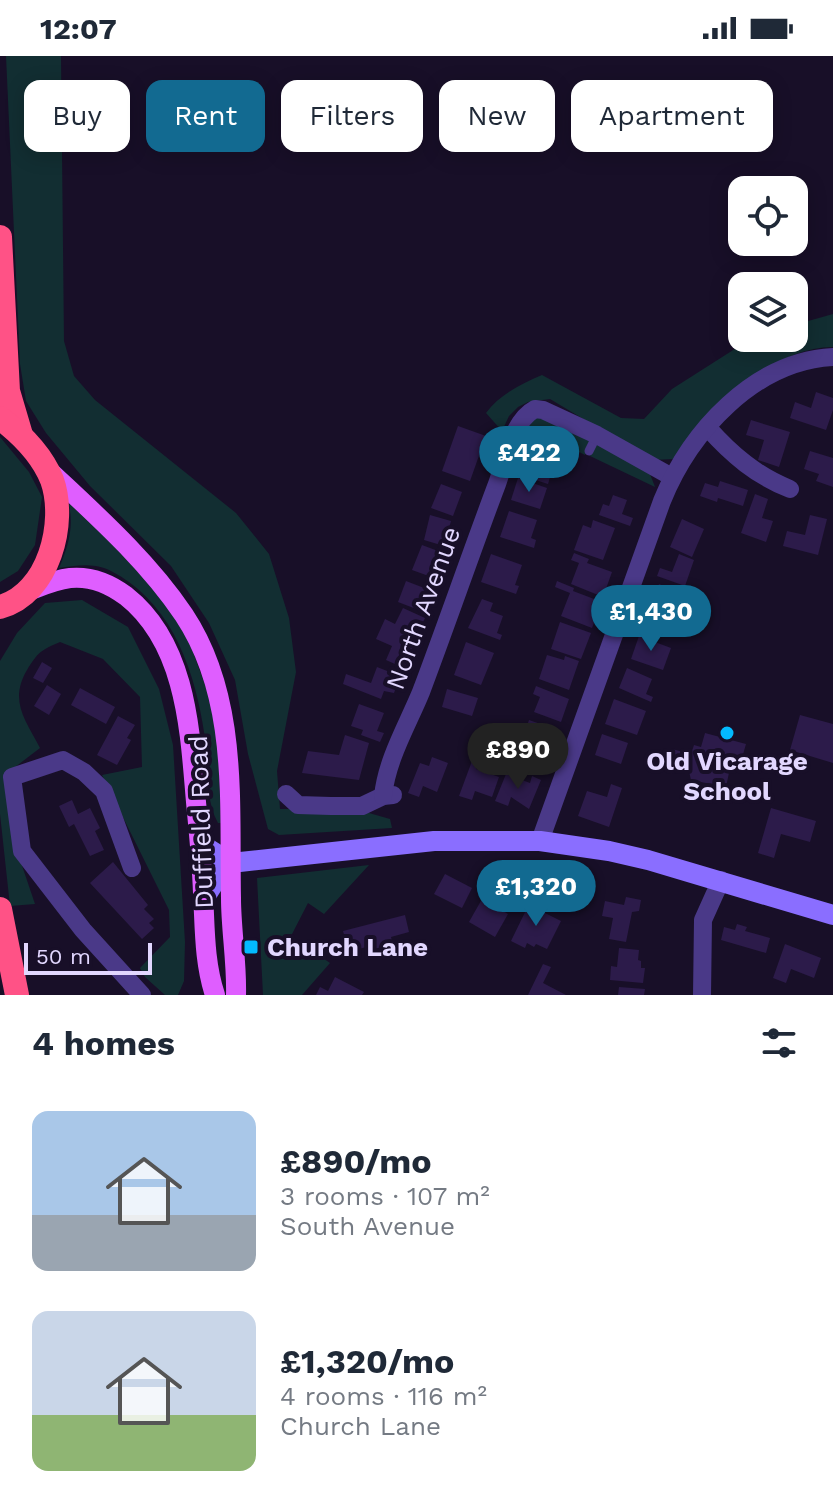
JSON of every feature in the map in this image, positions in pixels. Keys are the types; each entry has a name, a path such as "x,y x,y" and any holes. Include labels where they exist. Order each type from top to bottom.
{"highway":[{"path":"0,237 8,391 21,435"},
{"path":"0,418 21,435 47,469 53,482 57,507 53,542 44,567 7,605"},
{"path":"0,909 17,995"}],"main road":[{"name":"Duffield Road","path":"47,469 162,585 185,617 213,677 231,783 231,931 236,995"},
{"name":"Duffield Road","path":"7,605 69,578 94,579 122,593 147,616 171,659 188,717 201,844 207,963 215,995"}],"street":[{"path":"540,841 680,462 735,399 757,380 798,363 833,357"},
{"name":"North Avenue","path":"286,794 298,805 347,806 362,806 388,796 384,782 524,418 535,409 543,410 593,443 672,477"},
{"path":"708,428 743,463 763,477 790,489"},
{"path":"132,868 104,791 84,772 63,760 12,777 22,851 83,930 142,995"},
{"path":"201,844 231,863 434,841 540,841 609,851 721,880 833,915"},
{"path":"204,899 231,863"},
{"path":"702,995 703,920 721,880"}],"green space":[{"path":"6,56 61,56 61,80 24,80 24,152 62,152 64,341 74,376 95,400 236,513 269,554 289,618 296,672 277,771 280,809 355,809 390,819 392,828 279,835 268,829 248,754 235,680 209,623 171,566 90,486 46,433 26,401 20,364"},
{"path":"833,314 833,347 808,350 808,321"},
{"path":"730,352 803,352 764,371 744,386 674,459 652,460 550,399 528,402 518,407 509,416 502,431 486,413 504,395 542,375 621,418 644,419 672,389"},
{"path":"538,417 592,439 585,455 526,425"},
{"path":"0,437 29,472 42,497 35,545 18,571 0,582"},
{"path":"596,442 650,474 655,487 590,456"},
{"path":"72,502 164,599 189,641 213,707 218,742 221,823 218,823 211,805 198,699 174,634 147,597 109,570 87,565 59,568 69,537 69,505"},
{"path":"82,600 128,627 159,689 173,745 185,942 184,981 178,995 165,995 145,977 140,968 170,937 169,910 102,775 142,767 140,697 103,659 60,642 37,655 19,691 21,710 40,748 6,774 13,839 35,904 10,906 0,814 0,661 17,633 45,603"},
{"path":"369,865 324,914 308,903 291,936 330,963 302,995 263,995 257,878"}],"building":[{"path":"816,392 833,398 833,410 826,430 790,418 795,402 811,408"},
{"path":"751,420 790,432 779,467 758,460 764,440 746,435"},
{"path":"458,426 486,436 470,481 442,471"},
{"path":"810,451 833,458 833,487 816,481 819,474 804,469"},
{"path":"530,454 555,461 548,484 523,476"},
{"path":"518,478 547,488 540,509 511,500"},
{"path":"720,481 748,490 743,506 700,496 705,483 718,487"},
{"path":"441,484 462,492 453,516 431,508"},
{"path":"755,494 768,499 762,518 773,521 766,542 741,533"},
{"path":"613,495 627,500 622,514 633,518 630,526 599,515 603,504 609,506"},
{"path":"509,511 537,520 531,538 536,540 534,548 500,537"},
{"path":"430,515 451,521 444,546 424,540"},
{"path":"810,515 827,519 818,555 783,546 787,531 805,535"},
{"path":"682,519 704,529 692,557 670,547"},
{"path":"593,520 615,528 603,560 574,550 583,525 591,528"},
{"path":"422,545 446,554 437,579 412,570"},
{"path":"574,553 589,559 587,563 612,572 603,597 571,584 579,563 571,560"},
{"path":"491,554 522,565 515,585 519,586 516,594 481,582"},
{"path":"679,554 694,560 685,586 657,576 660,568 672,572"},
{"path":"406,581 432,591 424,612 398,602"},
{"path":"557,581 602,602 592,628 561,616 570,593 555,587"},
{"path":"659,584 681,593 675,607 687,612 673,637 661,631 665,623 645,615"},
{"path":"482,599 493,603 490,611 503,616 497,633 502,635 500,640 468,628"},
{"path":"403,608 425,618 410,641 414,643 410,653 402,649 398,658 407,662 404,668 386,660 392,646 376,639 385,619 395,624"},
{"path":"560,622 591,633 581,659 551,649"},
{"path":"639,636 671,648 663,670 631,659"},
{"path":"466,642 494,653 481,685 454,675"},
{"path":"547,655 579,661 569,690 539,679"},
{"path":"42,662 52,668 43,683 33,678"},
{"path":"377,667 400,676 394,693 384,691 381,699 343,684 346,674 371,683"},
{"path":"627,668 652,679 646,694 653,697 651,702 619,688"},
{"path":"47,685 61,694 49,715 34,706"},
{"path":"536,686 569,699 561,722 534,712 540,697 533,694"},
{"path":"80,688 115,707 106,724 71,705"},
{"path":"447,689 478,698 472,716 442,707"},
{"path":"614,699 646,711 637,735 605,724"},
{"path":"359,704 384,713 377,731 384,733 380,742 361,735 363,730 351,726"},
{"path":"800,715 833,724 833,763 790,750"},
{"path":"118,716 135,725 127,738 131,740 117,765 97,755"},
{"path":"529,720 558,730 548,755 513,742 520,724 527,726"},
{"name":"Old Vicarage School","path":"705,733 746,744 740,765 730,768 726,787 691,780 689,771 667,765 672,749 691,754 694,745 701,747"},
{"path":"602,734 628,743 621,764 595,755"},
{"path":"345,735 369,743 359,780 302,773 308,751 339,755"},
{"path":"432,757 448,763 437,792 423,786 419,797 408,793 420,763 429,766"},
{"path":"472,761 478,763 476,769 499,777 492,797 475,791 472,800 459,796"},
{"path":"506,774 530,783 532,776 541,780 529,809 511,797 508,806 495,801"},
{"path":"611,784 622,788 609,827 578,816 587,791 607,797"},
{"path":"72,800 78,814 90,808 100,828 95,831 104,850 90,856 74,824 69,827 59,806"},
{"path":"771,808 816,821 810,842 781,834 774,858 758,853"},
{"path":"113,862 148,905 144,909 154,919 149,923 154,928 142,939 90,883"},
{"path":"445,874 472,888 462,908 434,894"},
{"path":"626,897 641,900 639,911 632,912 626,942 609,939 613,918 602,916 605,901 624,905"},
{"path":"482,899 508,914 495,937 469,922"},
{"path":"530,902 561,921 547,949 527,943 525,948 511,941"},
{"path":"405,915 409,932 391,937 393,944 349,952 343,931"},
{"path":"737,924 747,927 745,931 770,938 766,953 721,940 724,927 735,930"},
{"path":"785,944 821,958 814,978 791,969 786,983 773,978"},
{"path":"619,948 639,950 638,960 641,961 641,968 645,968 643,983 610,980 611,966 617,967"},
{"path":"543,964 551,967 543,983 566,995 528,995"},
{"path":"335,977 364,992 362,995 316,995 320,987 328,991"},
{"path":"619,987 645,989 644,995 618,995"}],"place":[{"name":"Old Vicarage School","path":"727,733"},
{"name":"Church Lane","path":"251,947"}]}
